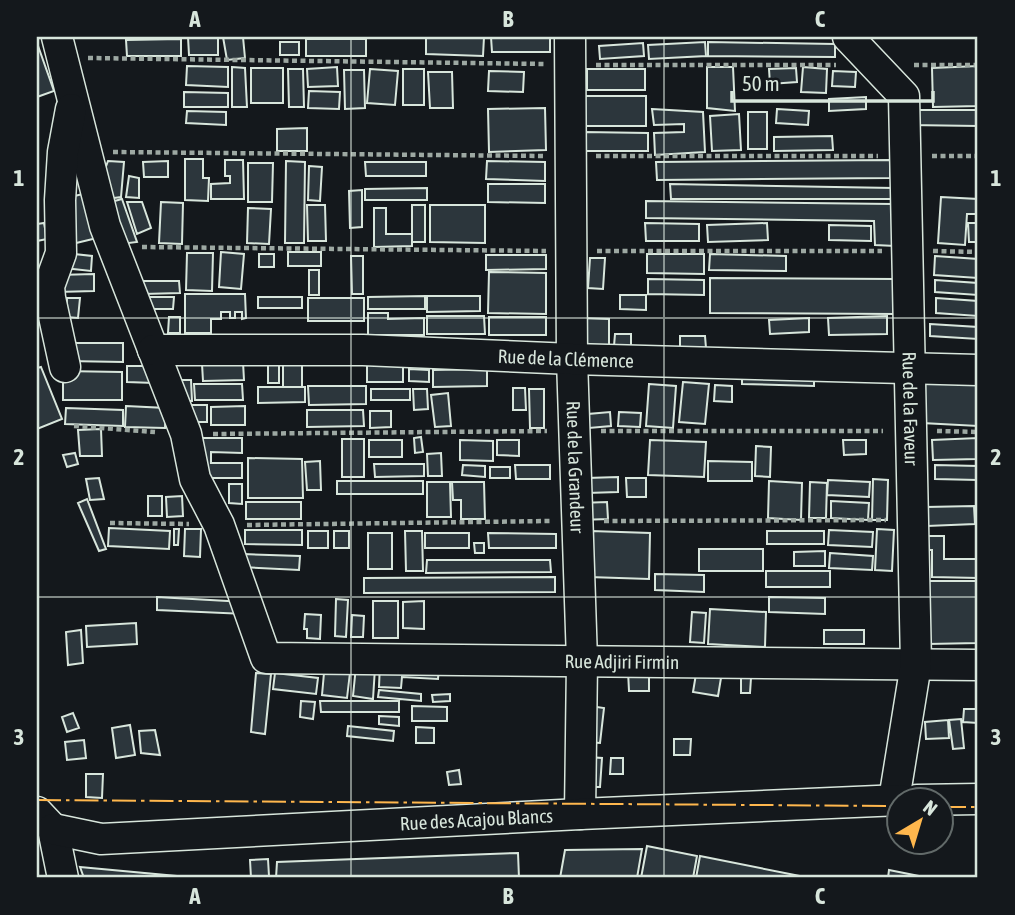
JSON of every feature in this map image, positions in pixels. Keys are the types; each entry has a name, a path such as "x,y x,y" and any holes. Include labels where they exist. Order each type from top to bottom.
{"street":[{"name":"Rue de la Faveur","path":"848,37 904,96 916,664 904,786"},
{"path":"60,47 105,226 186,434 195,479 219,525"},
{"name":"Rue de la Grandeur","path":"570,51 572,359 582,661 580,814"},
{"path":"65,367 49,286 61,253 63,152 73,98"},
{"name":"Rue de la Clémence","path":"153,350 363,351 978,370"},
{"name":"Rue Adjiri Firmin","path":"219,525 266,658 978,665"},
{"name":"Rue des Acajou Blancs","path":"956,799 978,799"},
{"name":"Rue des Acajou Blancs","path":"45,820 101,839 886,801"},
{"path":"45,820 63,878"}],"path":[{"path":"60,47 570,51 874,65 978,65"},
{"path":"86,152 978,156"},
{"path":"114,247 978,251"},
{"path":"74,426 186,434 978,432"},
{"path":"110,523 219,525 913,520"}],"building":[{"path":"188,37 218,37 218,55 189,55"},
{"path":"223,37 243,37 245,58 227,60"},
{"path":"426,37 484,37 483,56 426,54"},
{"path":"491,37 550,37 550,52 492,52"},
{"path":"181,39 181,56 127,56 126,40"},
{"path":"306,39 366,39 366,56 306,56"},
{"path":"280,42 299,42 299,55 280,55"},
{"path":"705,42 706,56 649,59 648,45"},
{"path":"708,42 835,44 835,57 708,56"},
{"path":"37,43 54,91 37,97"},
{"path":"643,43 644,56 600,59 599,46"},
{"path":"187,66 228,67 228,87 186,85"},
{"path":"978,66 978,106 933,107 932,68"},
{"path":"232,67 245,68 247,107 232,107"},
{"path":"337,67 338,86 308,87 307,69"},
{"path":"707,67 733,67 735,111 707,108"},
{"path":"803,67 827,69 826,93 801,92"},
{"path":"251,68 283,68 283,103 251,103"},
{"path":"796,68 797,82 770,84 769,69"},
{"path":"288,69 303,69 304,107 289,107"},
{"path":"370,69 398,71 395,105 367,103"},
{"path":"403,69 424,69 424,105 403,105"},
{"path":"587,69 645,69 645,90 587,90"},
{"path":"344,70 364,70 365,108 345,109"},
{"path":"489,71 524,72 523,92 488,91"},
{"path":"833,71 856,72 855,87 832,86"},
{"path":"428,72 452,72 453,108 430,108"},
{"path":"309,91 340,92 339,109 308,108"},
{"path":"184,92 228,93 228,107 184,107"},
{"path":"585,96 646,96 646,126 585,126"},
{"path":"866,97 866,109 829,111 829,99"},
{"path":"545,108 546,150 489,152 488,109"},
{"path":"652,109 703,112 705,152 655,155 654,133 684,132 684,124 654,125"},
{"path":"777,109 809,111 808,125 776,123"},
{"path":"909,110 978,110 978,126 909,125"},
{"path":"187,111 226,112 226,125 186,123"},
{"path":"748,112 767,112 767,149 748,149"},
{"path":"739,114 741,150 712,151 710,116"},
{"path":"307,128 307,151 277,151 277,129"},
{"path":"584,132 648,133 648,151 584,151"},
{"path":"832,136 833,150 774,151 774,137"},
{"path":"185,159 203,159 203,178 209,178 208,201 185,200"},
{"path":"225,160 243,160 244,199 211,199 211,184 230,183 230,176 225,176"},
{"path":"890,160 890,178 657,180 656,162"},
{"path":"108,161 124,162 121,197 107,199 101,180"},
{"path":"168,161 168,177 144,177 143,162"},
{"path":"286,161 305,162 304,243 285,243"},
{"path":"487,161 545,162 545,181 486,179"},
{"path":"365,162 426,162 426,176 366,176"},
{"path":"248,163 273,163 272,202 248,202"},
{"path":"309,166 322,167 320,201 308,200"},
{"path":"129,176 139,178 139,198 126,197"},
{"path":"488,184 545,184 545,203 488,202"},
{"path":"670,184 893,188 894,199 671,199"},
{"path":"427,188 427,200 365,200 365,189"},
{"path":"362,190 362,227 350,228 349,191"},
{"path":"87,193 97,238 72,244 62,199"},
{"path":"941,197 978,199 978,214 967,214 965,245 938,243"},
{"path":"122,199 137,242 121,244 107,203"},
{"path":"646,201 893,204 895,246 875,245 874,221 646,218"},
{"path":"127,202 142,202 151,228 137,234"},
{"path":"161,202 183,203 182,244 159,243"},
{"path":"307,205 325,205 326,241 308,241"},
{"path":"412,205 425,205 425,242 412,242"},
{"path":"430,205 485,205 485,243 430,242"},
{"path":"248,208 271,209 269,244 247,243"},
{"path":"374,208 386,208 386,234 412,234 412,246 374,247"},
{"path":"44,223 47,239 37,241 37,224"},
{"path":"645,223 699,224 699,241 646,241"},
{"path":"767,223 768,240 708,242 707,225"},
{"path":"968,223 978,223 978,242 969,242"},
{"path":"829,225 871,226 871,241 829,240"},
{"path":"221,252 244,254 241,289 219,287"},
{"path":"288,252 321,252 321,266 288,266"},
{"path":"65,253 92,256 91,271 64,268"},
{"path":"187,253 213,253 212,291 186,290"},
{"path":"259,254 274,254 274,267 259,267"},
{"path":"647,254 704,254 704,274 647,273"},
{"path":"710,254 786,256 786,271 709,270"},
{"path":"486,255 546,255 546,269 486,270"},
{"path":"351,256 363,256 363,294 352,294"},
{"path":"935,256 978,259 978,278 934,275"},
{"path":"590,258 605,258 603,289 588,288"},
{"path":"309,270 319,270 319,295 309,295"},
{"path":"489,272 546,273 546,314 488,313"},
{"path":"94,274 94,291 57,292 57,275"},
{"path":"710,278 896,279 896,314 710,313"},
{"path":"648,279 704,280 704,295 648,294"},
{"path":"935,280 978,283 978,295 935,292"},
{"path":"142,281 179,281 180,293 143,294"},
{"path":"185,294 245,294 246,318 242,319 242,312 235,312 235,318 230,318 230,312 221,312 221,319 211,319 211,333 185,333"},
{"path":"620,295 646,295 646,310 620,309"},
{"path":"425,296 425,309 368,309 368,297"},
{"path":"427,296 480,296 480,311 427,312"},
{"path":"143,297 174,297 173,309 143,309"},
{"path":"258,297 302,297 302,308 258,308"},
{"path":"67,298 80,298 78,318 66,317"},
{"path":"308,298 364,298 364,321 308,321"},
{"path":"936,298 978,301 978,316 936,313"},
{"path":"368,313 388,313 388,319 424,318 424,335 368,335"},
{"path":"427,316 484,316 485,334 427,334"},
{"path":"887,316 887,334 829,335 828,318"},
{"path":"169,317 180,317 180,333 168,333"},
{"path":"489,317 546,317 546,335 489,335"},
{"path":"579,318 609,319 609,347 578,346"},
{"path":"809,318 809,332 770,334 769,320"},
{"path":"930,324 978,327 978,339 930,336"},
{"path":"615,334 631,334 631,346 614,346"},
{"path":"680,336 705,336 706,348 680,349"},
{"path":"67,343 123,343 123,362 67,361"},
{"path":"283,357 302,357 302,387 283,387"},
{"path":"403,360 403,382 367,382 367,361"},
{"path":"268,361 279,361 279,383 268,383"},
{"path":"243,362 244,380 203,381 202,364"},
{"path":"127,366 154,366 154,383 127,382"},
{"path":"742,366 814,368 814,386 742,384"},
{"path":"41,367 62,419 37,429 37,368"},
{"path":"409,369 429,370 429,382 409,381"},
{"path":"487,369 487,386 433,387 433,370"},
{"path":"63,371 122,372 122,400 63,400"},
{"path":"925,373 978,376 978,426 922,423"},
{"path":"180,380 191,380 192,401 181,401"},
{"path":"683,382 709,384 705,424 679,422"},
{"path":"194,384 242,384 243,400 195,400"},
{"path":"649,384 676,386 673,428 646,426"},
{"path":"715,385 732,386 732,402 714,401"},
{"path":"308,386 366,386 366,404 309,405"},
{"path":"258,387 305,387 305,402 258,403"},
{"path":"513,388 525,388 526,410 513,410"},
{"path":"371,389 410,389 410,400 371,400"},
{"path":"413,389 427,389 428,409 414,410"},
{"path":"529,389 544,389 544,428 530,428"},
{"path":"448,393 451,426 435,427 431,395"},
{"path":"186,405 207,405 207,422 187,422"},
{"path":"126,406 166,408 165,428 125,427"},
{"path":"245,406 245,425 211,425 211,407"},
{"path":"66,408 123,410 123,426 65,424"},
{"path":"307,410 363,410 364,426 307,427"},
{"path":"370,411 391,411 391,427 370,428"},
{"path":"610,412 611,426 589,428 588,414"},
{"path":"619,412 641,413 640,427 618,426"},
{"path":"101,429 102,456 80,456 78,430"},
{"path":"421,437 423,452 415,453 414,438"},
{"path":"195,438 242,438 242,453 211,452 211,463 242,463 242,478 195,478"},
{"path":"978,438 978,459 933,460 932,440"},
{"path":"342,439 364,439 364,477 342,477"},
{"path":"369,440 402,440 402,457 369,457"},
{"path":"460,440 493,441 493,461 460,460"},
{"path":"497,440 519,440 519,456 497,455"},
{"path":"650,440 706,442 704,477 648,475"},
{"path":"843,440 866,440 866,454 844,455"},
{"path":"756,446 771,447 770,477 755,476"},
{"path":"75,453 78,464 67,467 63,455"},
{"path":"441,453 442,476 428,476 427,454"},
{"path":"248,458 302,459 303,498 248,498"},
{"path":"320,461 321,490 307,490 305,462"},
{"path":"708,461 752,462 752,481 708,481"},
{"path":"374,464 424,464 424,476 375,477"},
{"path":"463,465 485,466 485,477 462,475"},
{"path":"515,465 550,465 550,479 516,479"},
{"path":"935,465 978,466 978,480 935,479"},
{"path":"490,467 510,467 510,478 490,478"},
{"path":"618,477 618,492 587,493 587,478"},
{"path":"99,478 104,499 90,500 86,479"},
{"path":"626,478 646,478 646,497 627,497"},
{"path":"873,479 888,480 887,520 872,520"},
{"path":"828,480 870,482 869,497 827,495"},
{"path":"337,481 423,481 423,494 337,494"},
{"path":"769,481 802,483 801,520 768,518"},
{"path":"427,482 450,482 451,517 427,517"},
{"path":"452,482 484,482 485,519 461,519 461,500 453,500"},
{"path":"810,482 827,483 826,518 809,518"},
{"path":"229,484 242,484 242,504 229,503"},
{"path":"148,496 162,496 162,516 148,516"},
{"path":"182,496 183,516 167,517 166,497"},
{"path":"87,499 106,549 99,551 78,503"},
{"path":"831,501 869,503 868,520 831,518"},
{"path":"246,502 301,502 301,519 246,519"},
{"path":"607,502 608,519 580,520 580,503"},
{"path":"974,506 975,524 927,526 926,507"},
{"path":"109,528 170,531 169,549 108,546"},
{"path":"174,529 179,529 178,545 174,545"},
{"path":"185,529 201,529 200,557 184,556"},
{"path":"877,529 894,530 892,571 875,570"},
{"path":"245,530 302,530 302,545 245,544"},
{"path":"829,530 873,532 872,547 828,545"},
{"path":"308,531 328,531 328,548 308,548"},
{"path":"334,531 349,531 349,548 334,548"},
{"path":"405,531 422,531 423,571 406,571"},
{"path":"591,531 650,533 649,579 589,577"},
{"path":"767,531 824,531 824,544 767,544"},
{"path":"368,533 392,533 392,569 368,569"},
{"path":"425,533 469,533 469,548 425,548"},
{"path":"488,533 556,534 556,548 489,548"},
{"path":"922,536 944,536 944,559 978,559 978,578 932,577 932,550 922,550"},
{"path":"474,543 484,543 484,553 475,553"},
{"path":"699,549 763,549 763,571 699,571"},
{"path":"825,551 825,566 794,566 794,552"},
{"path":"830,553 873,556 872,570 829,568"},
{"path":"243,554 300,556 299,570 242,567"},
{"path":"427,560 550,560 551,572 426,573"},
{"path":"766,571 830,571 830,587 766,587"},
{"path":"655,574 704,575 704,592 655,590"},
{"path":"555,577 555,592 364,593 364,578"},
{"path":"928,581 978,581 978,643 928,644"},
{"path":"157,597 245,602 245,614 157,610"},
{"path":"769,597 825,598 825,614 769,612"},
{"path":"336,599 348,600 346,637 335,636"},
{"path":"373,601 398,601 398,638 373,638"},
{"path":"424,601 424,629 403,628 403,602"},
{"path":"710,609 766,612 765,647 708,644"},
{"path":"692,612 706,613 704,643 690,642"},
{"path":"305,614 321,615 320,639 307,638 307,629 304,629"},
{"path":"352,615 364,616 363,637 351,637"},
{"path":"136,623 137,644 87,647 86,626"},
{"path":"81,630 83,663 68,665 66,632"},
{"path":"824,630 864,630 864,644 824,644"},
{"path":"325,662 351,664 347,698 322,695"},
{"path":"380,663 439,666 438,679 402,677 401,688 379,687"},
{"path":"356,666 375,668 373,699 353,696"},
{"path":"628,671 649,671 649,691 629,691"},
{"path":"256,673 271,674 265,734 251,732"},
{"path":"275,673 318,678 316,694 273,689"},
{"path":"696,674 721,678 718,696 693,692"},
{"path":"741,677 751,678 750,693 741,693"},
{"path":"379,690 421,694 421,701 378,697"},
{"path":"450,694 450,701 433,702 432,695"},
{"path":"301,701 315,702 313,719 300,717"},
{"path":"320,701 399,701 399,712 321,712"},
{"path":"412,706 447,707 447,721 412,721"},
{"path":"590,706 604,708 600,743 587,742"},
{"path":"964,709 978,709 978,723 963,722"},
{"path":"73,713 79,728 67,732 62,717"},
{"path":"379,716 399,717 399,726 379,724"},
{"path":"961,719 964,748 953,749 949,720"},
{"path":"948,720 949,738 926,739 925,722"},
{"path":"130,725 135,755 116,758 112,728"},
{"path":"348,726 394,731 393,741 347,736"},
{"path":"416,727 434,728 434,743 416,743"},
{"path":"155,730 160,755 141,753 139,731"},
{"path":"674,739 691,739 690,755 674,755"},
{"path":"84,740 86,758 67,760 65,742"},
{"path":"588,757 602,758 600,787 587,787"},
{"path":"611,758 623,758 623,774 610,774"},
{"path":"459,770 461,784 449,785 447,772"},
{"path":"86,774 103,774 102,798 86,797"},
{"path":"647,846 697,856 693,878 641,878"},
{"path":"642,849 637,878 560,878 565,850"},
{"path":"518,853 519,878 276,878 277,862"},
{"path":"700,856 810,878 696,878"},
{"path":"268,859 269,876 251,878 250,860"},
{"path":"80,867 187,877 187,878 84,878"},
{"path":"889,870 919,876 888,878"}],"power":[{"path":"37,800 886,806"},
{"path":"956,807 978,807"}]}
